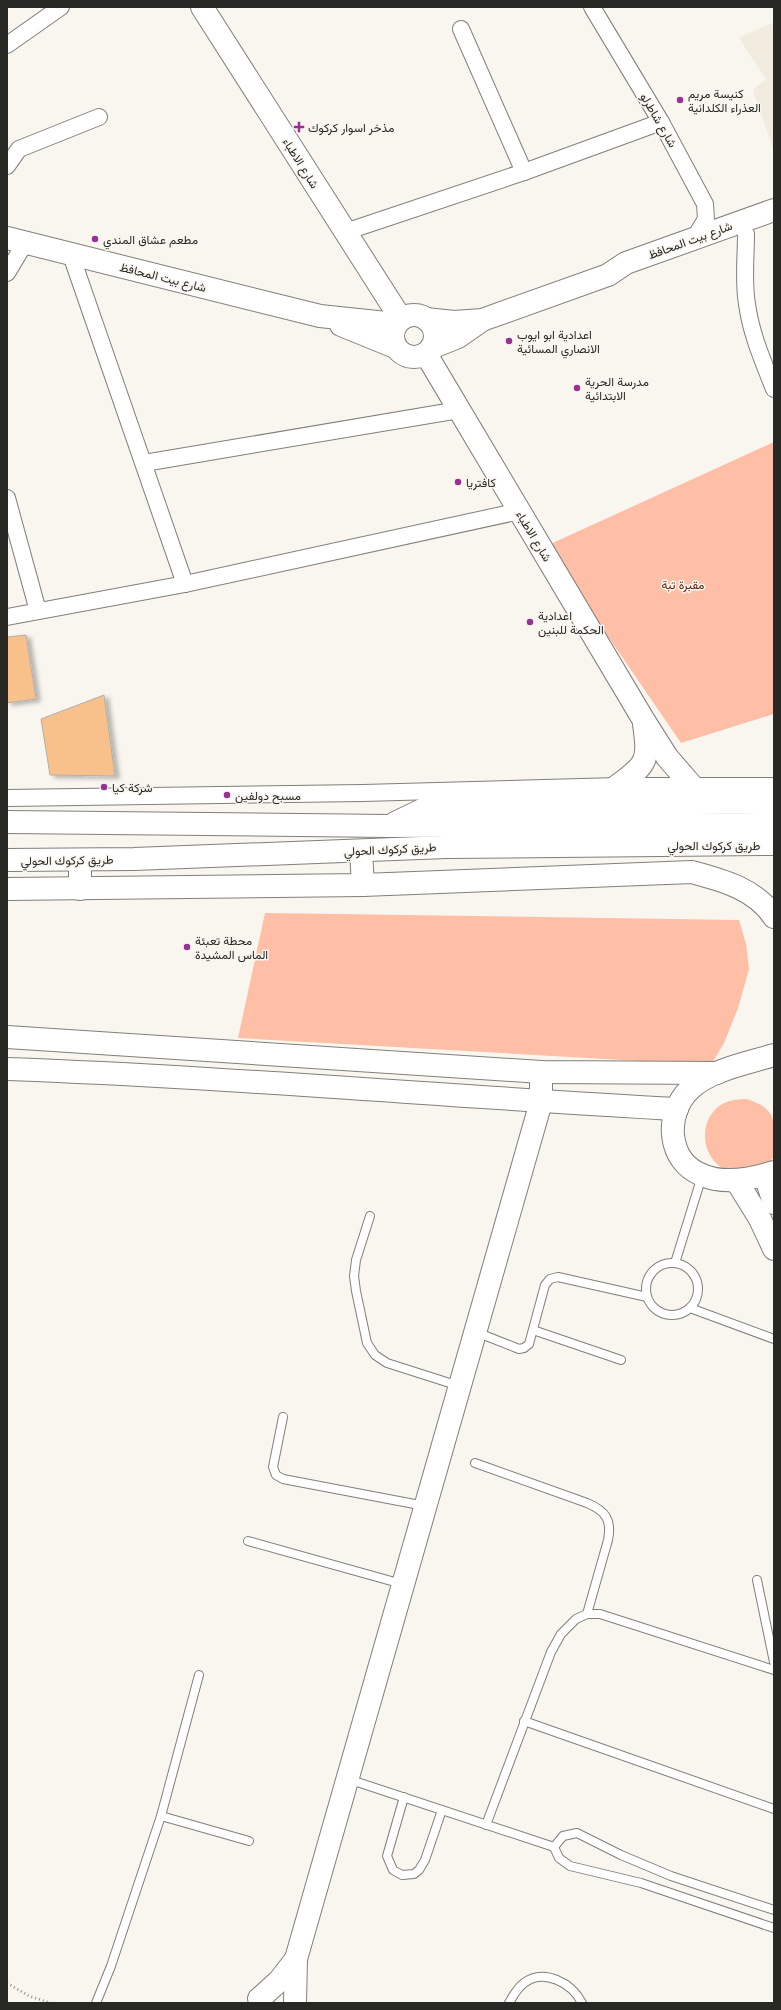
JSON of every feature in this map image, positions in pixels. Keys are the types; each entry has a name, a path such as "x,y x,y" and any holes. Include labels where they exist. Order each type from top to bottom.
{"main road":[{"name":"شارع الاطباء","path":"202,7 345,232 399,321"},
{"name":"شارع بيت المحافظ","path":"320,316 399,321 409,316 454,322 482,320 608,275 626,263 774,210"},
{"name":"شارع بيت المحافظ","path":"608,275 624,274 774,224"},
{"name":"شارع بيت المحافظ","path":"16,240 71,255 320,316 395,347 401,354 409,357 418,357 458,337 482,320"},
{"path":"426,319 432,325 435,332 435,340 429,351"},
{"path":"395,347 393,335 399,321"},
{"name":"شارع الاطباء","path":"429,351 459,410 643,719 667,757 692,786"},
{"name":"شارع الاطباء","path":"617,786 638,770 646,755 647,746 643,719"},
{"path":"390,826 424,810 436,808 752,802 774,804"},
{"name":"طريق كركوك الحولي","path":"7,822 390,826 774,824"},
{"name":"طريق كركوك الحولي","path":"7,860 80,860 446,847 774,844"},
{"path":"361,851 363,885"},
{"path":"80,860 80,888"},
{"path":"7,889 363,885 654,872 692,872 720,880 748,892 774,917"},
{"path":"7,1037 541,1072 717,1073"},
{"path":"774,1055 717,1073 698,1082 690,1088 684,1096 677,1108 672,1124 675,1146 686,1164 702,1175 712,1178 736,1180 769,1173 774,1203"},
{"path":"7,1069 92,1072 541,1102 677,1108"},
{"path":"295,2003 296,1959 541,1102 541,1072"},
{"path":"736,1180 760,1219 774,1249"},
{"path":"255,2001 279,1980 296,1959"},
{"path":"255,2001 270,1997 282,1999 288,2003"}],"street":[{"path":"7,45 61,7"},
{"name":"شارع شاطرلو","path":"592,7 661,122 705,204 706,219 695,238"},
{"path":"461,29 524,172"},
{"path":"7,166 19,149 100,117"},
{"path":"345,232 524,172 661,122"},
{"path":"746,234 745,280 747,304 752,331 774,389"},
{"path":"7,274 16,240"},
{"path":"71,255 185,584"},
{"path":"144,463 459,410"},
{"path":"7,498 38,611"},
{"path":"7,617 185,584 520,511"},
{"path":"7,798 363,793 617,786 774,786"}],"lane":[{"path":"675,1263 702,1175"},
{"path":"370,1216 356,1260 354,1276 367,1343 375,1355 387,1363 459,1387"},
{"path":"675,1263 689,1269 698,1281 698,1296 690,1308 677,1315 669,1315 656,1309 647,1297 647,1282 654,1269 661,1265 675,1263"},
{"path":"475,1332 519,1349 524,1348 529,1344 545,1285 550,1279 558,1277 647,1297"},
{"path":"690,1308 774,1339"},
{"path":"533,1330 621,1360"},
{"path":"284,1417 273,1468 276,1474 283,1479 425,1506"},
{"path":"476,1463 598,1508 606,1516 610,1528 608,1540 587,1614"},
{"path":"248,1541 403,1584"},
{"path":"757,1580 774,1662"},
{"path":"486,1825 551,1652 561,1634 576,1619 587,1614 615,1618 774,1670"},
{"path":"96,2003 111,1966 162,1816 199,1675"},
{"path":"524,1721 774,1809"},
{"path":"347,1779 554,1847 559,1858 570,1866 641,1883 774,1928"},
{"path":"404,1797 387,1856 393,1870 402,1875 414,1874 422,1866 442,1810"},
{"path":"162,1816 249,1841"},
{"path":"554,1847 563,1836 577,1833 621,1855 671,1876 774,1910"},
{"path":"508,2003 525,1983 538,1977 547,1977 569,1986 582,2003"}],"path":[{"path":"7,1983 29,1996 51,2003"}],"shaded area":[{"path":"774,22 774,152 753,90 766,79 739,38"}],"green space":[{"name":"مقبرة تبة","path":"774,442 774,714 681,743 546,546"},
{"path":"265,913 739,920 746,944 749,969 738,1008 724,1043 711,1065 238,1038"},
{"path":"746,1099 765,1108 773,1120 774,1157 762,1166 730,1172 719,1166 711,1156 705,1141 705,1132 710,1116 722,1104 734,1100"}],"building":[{"path":"26,635 36,699 7,703 7,637"},
{"path":"104,695 115,776 50,775 41,719"}],"place":[{"name":"كنيسة مريم العذراء الكلدانية","path":"680,100"},
{"name":"مذخر اسوار كركوك","path":"299,127"},
{"name":"مطعم عشاق المندي","path":"95,239"},
{"name":"اعدادية ابو ايوب الانصاري المسائية","path":"509,341"},
{"name":"مدرسة الحرية الابتدائية","path":"577,388"},
{"name":"کافتریا","path":"458,482"},
{"name":"اعدادية الحكمة للبنين","path":"530,622"},
{"name":"شركة كيا","path":"104,787"},
{"name":"مسبح دولفين","path":"227,795"},
{"name":"محطة تعبئة الماس المشيدة","path":"187,947"}]}
